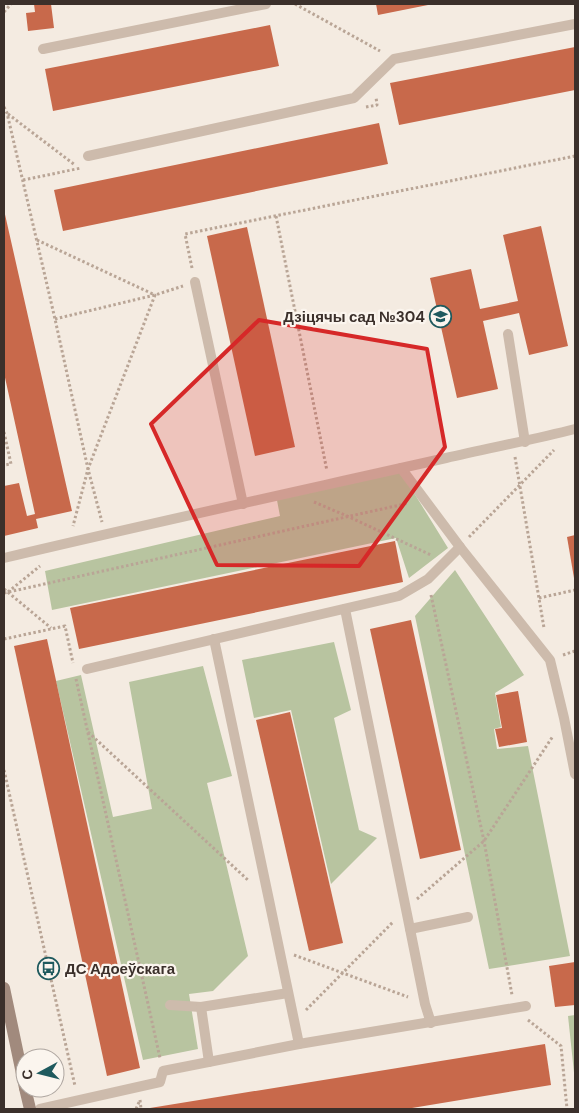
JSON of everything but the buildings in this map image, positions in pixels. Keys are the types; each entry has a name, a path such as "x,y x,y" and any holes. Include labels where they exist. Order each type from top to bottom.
{"main road":[{"path":"4,988 17,1048"}],"lane":[{"path":"42,49 266,4"},
{"path":"88,156 354,98 394,59 575,24"},
{"path":"194,282 243,504"},
{"path":"508,334 525,442"},
{"path":"4,558 525,442 575,429"},
{"path":"402,468 460,547 550,660 575,774"},
{"path":"87,669 400,596 428,579 460,547"},
{"path":"345,608 405,909 425,1004 431,1023"},
{"path":"214,639 298,1044"},
{"path":"410,929 468,917"},
{"path":"170,1005 201,1007 288,993"},
{"path":"40,1109 160,1082 163,1071 298,1044 526,1006"},
{"path":"201,1007 209,1062"}],"path":[{"path":"4,12 11,4"},
{"path":"295,4 394,59"},
{"path":"4,108 7,113 37,240 88,469 106,534"},
{"path":"7,113 79,168"},
{"path":"55,319 156,295 194,282 185,234 575,156"},
{"path":"276,216 330,484"},
{"path":"37,240 156,295"},
{"path":"69,543 88,469 156,295"},
{"path":"460,547 575,429"},
{"path":"4,432 11,464 4,466"},
{"path":"513,444 545,633"},
{"path":"291,493 347,516 445,562"},
{"path":"6,593 424,499"},
{"path":"6,593 46,561"},
{"path":"428,579 484,841 514,1008 561,1046 567,1109"},
{"path":"4,589 6,593 52,629"},
{"path":"539,598 575,590"},
{"path":"4,639 65,626 163,1071"},
{"path":"294,1023 405,909 484,841 564,718"},
{"path":"88,731 269,900"},
{"path":"4,770 78,1100"},
{"path":"278,949 425,1004"}],"highlighted area":[{"path":"259,320 427,349 445,447 359,566 217,565 151,424"}],"green space":[{"path":"398,467 448,548 409,578 396,538 52,610 45,571 280,516 276,495"},
{"path":"455,570 524,675 495,693 501,727 494,729 497,749 528,746 570,956 489,969 415,616"},
{"path":"334,642 351,710 334,718 359,830 377,838 331,884 291,710 254,718 242,660"},
{"path":"203,666 232,776 207,783 248,956 213,991 189,994 198,1049 143,1060 56,681 81,675 113,817 152,809 129,682"},
{"path":"575,1015 575,1082 568,1016"}],"place":[{"name":"Дзіцячы сад №304","path":"441,317"},
{"name":"ДС Адоеўскага","path":"49,969"}]}
